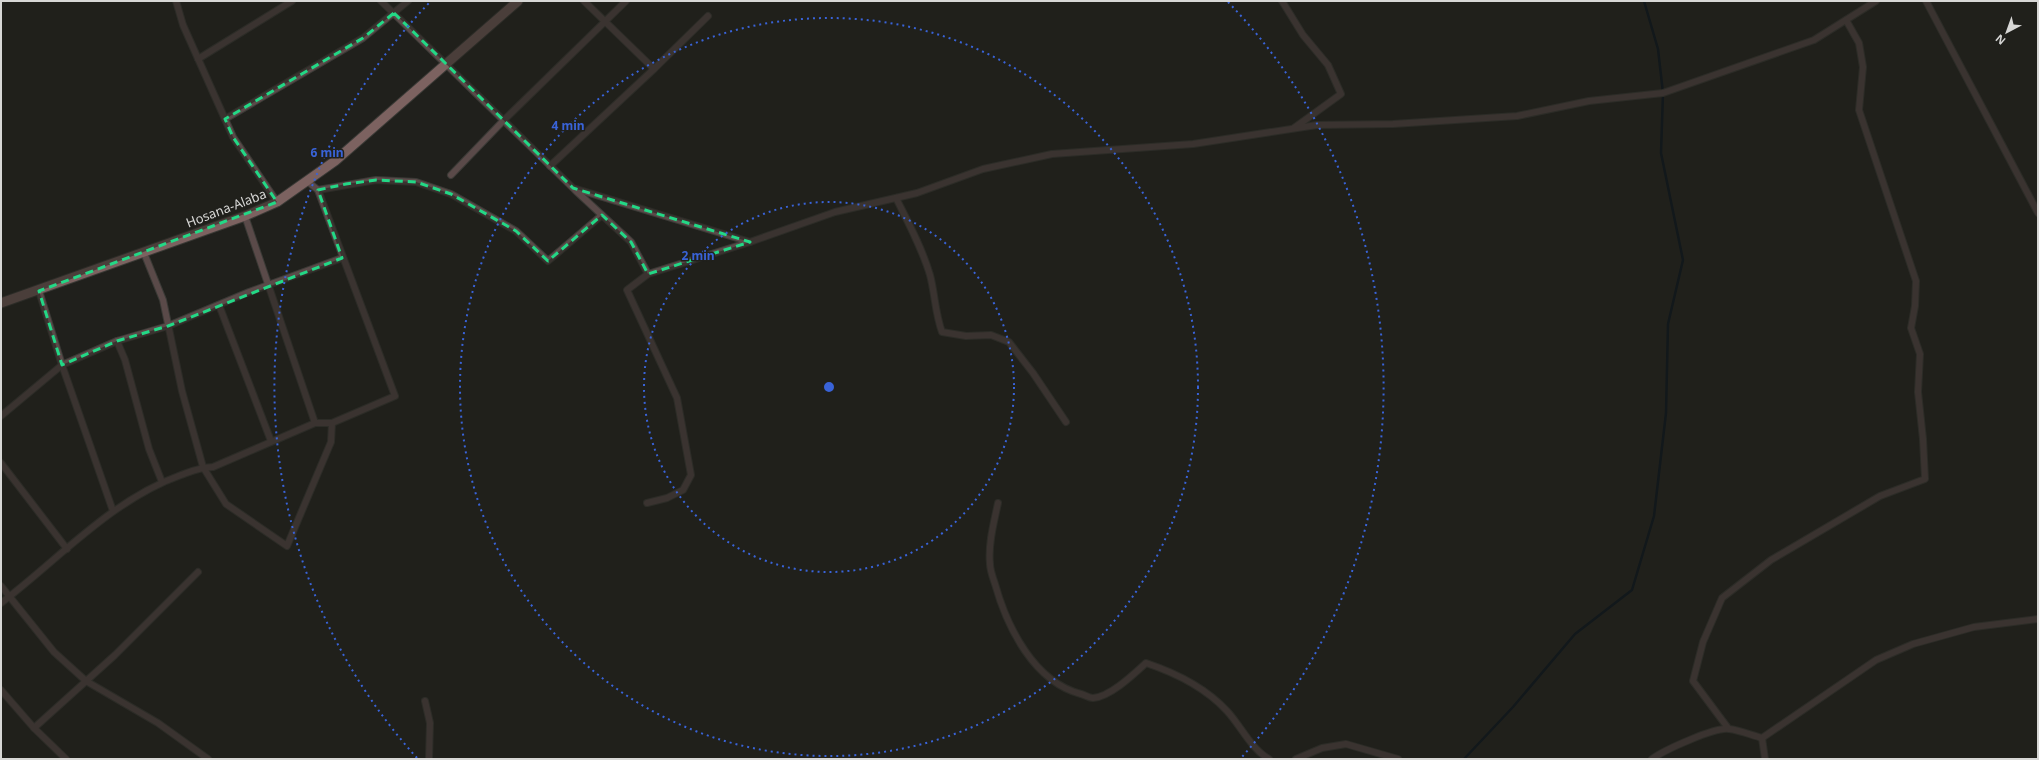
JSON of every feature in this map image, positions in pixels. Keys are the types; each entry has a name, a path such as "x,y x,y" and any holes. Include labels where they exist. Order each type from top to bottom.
{"main road":[{"name":"Hosana-Alaba","path":"1,303 144,253 245,216 277,202 335,161 518,1"}],"street":[{"path":"176,1 183,25 233,137 277,202"},
{"path":"198,59 292,1"},
{"path":"382,1 503,121 631,242 648,274"},
{"path":"225,120 363,38 408,1"},
{"path":"584,1 654,69"},
{"path":"451,175 503,121 626,1"},
{"path":"1282,1 1303,35 1328,65 1341,94 1293,129"},
{"path":"647,503 667,498 683,490 691,475 677,398 627,290 648,274 750,242 835,212 917,193 983,169 1052,154 1193,144 1317,125 1393,124 1517,116 1589,101 1663,93 1814,40 1876,1"},
{"path":"1926,1 2038,213"},
{"path":"550,166 654,69 708,16"},
{"path":"1728,728 1693,681 1704,642 1722,598 1771,560 1880,496 1924,479 1923,439 1918,392 1920,354 1911,328 1915,306 1916,280 1859,110 1863,67 1859,43 1846,20"},
{"path":"318,190 376,180 416,182 450,194 516,230 548,261 602,215"},
{"path":"1,603 113,511 162,482 203,467 213,466 315,423 332,423 395,396 342,258 318,190 306,181"},
{"path":"573,188 750,242"},
{"path":"896,198 910,226 930,275 936,316 942,332 966,336 991,335 1009,342 1033,373 1066,422"},
{"path":"245,216 315,423"},
{"path":"144,253 163,300 182,391 203,467 226,504 287,546 331,442 332,423"},
{"path":"1,416 62,365 117,341 168,326 268,285 342,258"},
{"path":"39,290 62,365 113,511"},
{"path":"219,305 272,442"},
{"path":"117,341 125,360 149,449 162,482"},
{"path":"1,463 67,549"},
{"path":"998,503 992,530 990,564 999,598 1014,633 1032,660 1047,676 1070,691 1093,698 1109,692 1130,678 1146,663 1168,671 1195,684 1226,710 1261,754 1269,759"},
{"path":"34,728 86,681 198,572"},
{"path":"1,586 8,597 54,652 86,681 158,723 204,758"},
{"path":"1762,738 1876,660 1907,647 1974,627 2038,619"},
{"path":"1,691 34,728 66,759"},
{"path":"425,701 430,723 429,759"},
{"path":"1652,759 1663,751 1728,728 1762,738"},
{"path":"1762,738 1765,759"},
{"path":"1296,759 1322,748 1346,744 1398,759"}],"highlighted area":[{"path":"394,13 573,188 750,242 648,274 631,242 602,215 548,261 516,231 451,194 416,182 376,180 318,190 342,258 168,326 117,341 62,365 39,291 277,202 233,137 225,119 363,38"}],"waterway":[{"path":"1464,759 1513,707 1575,634 1632,590 1654,516 1666,413 1668,324 1683,260 1661,153 1663,93 1658,49 1644,1"}]}
